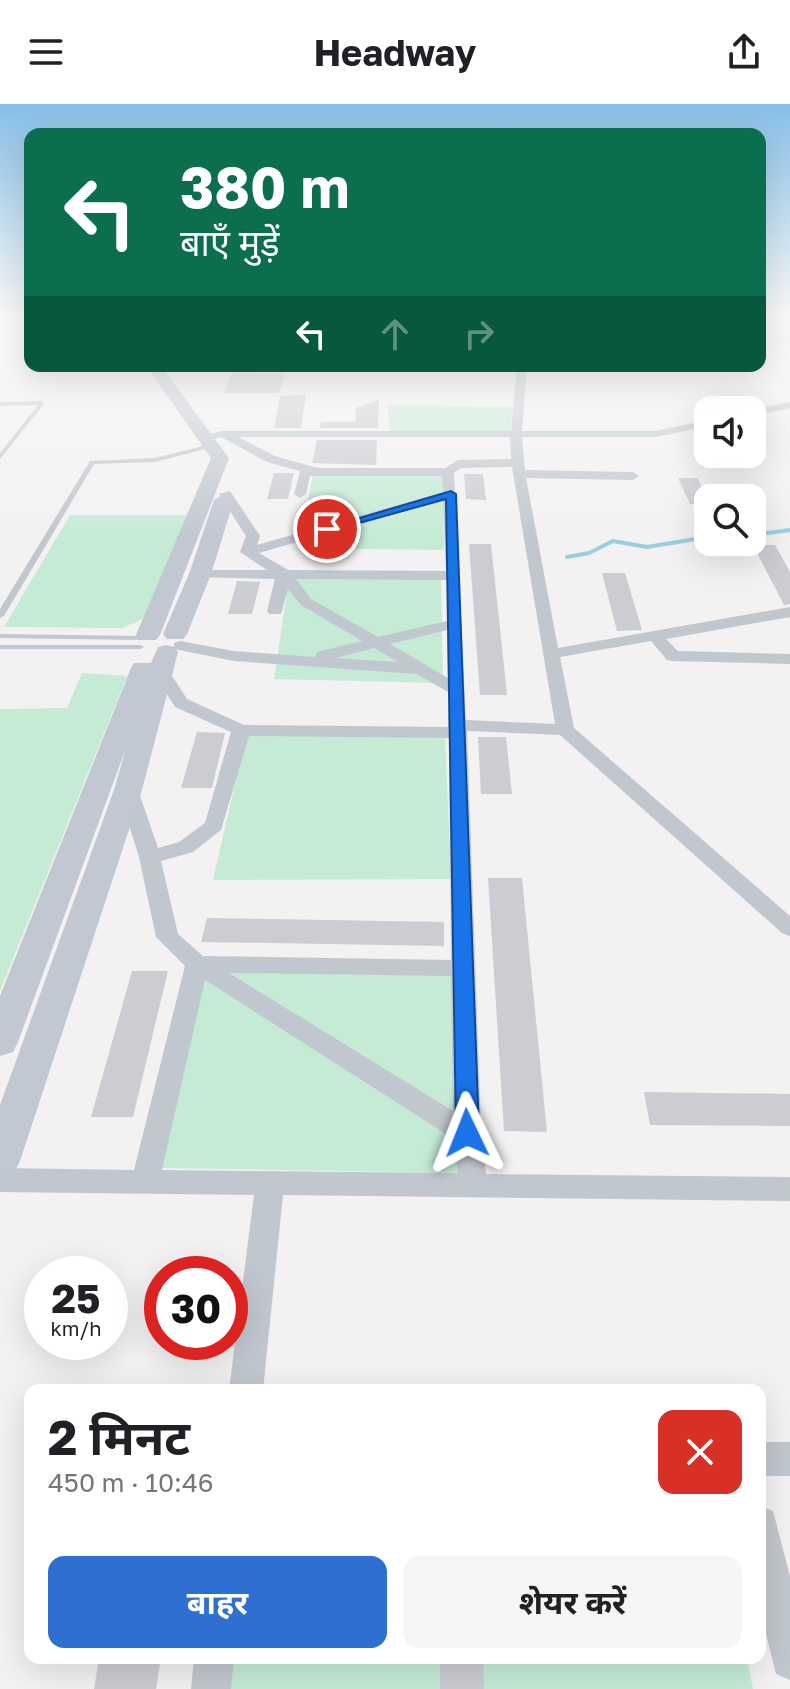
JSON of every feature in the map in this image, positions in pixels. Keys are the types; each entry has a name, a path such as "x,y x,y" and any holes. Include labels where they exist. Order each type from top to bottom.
{"street":[{"path":"0,1042 158,647 202,568 238,457 212,439 176,394"},
{"path":"0,1161 128,790 178,561 220,458 185,394"},
{"path":"520,394 516,435 518,469 565,730 790,928"},
{"path":"766,410 790,405"},
{"path":"212,439 656,434 694,426"},
{"path":"212,439 317,472"},
{"path":"300,494 305,472 448,472 458,464 633,476"},
{"path":"448,472 454,576 467,1133 473,1185"},
{"path":"225,494 253,536 247,552"},
{"path":"247,552 451,494"},
{"path":"247,552 284,574 306,602 455,689"},
{"path":"178,561 202,568 284,574 454,576"},
{"path":"275,611 284,574"},
{"path":"551,654 790,612"},
{"path":"298,662 453,624"},
{"path":"655,636 673,656 790,659"},
{"path":"158,647 298,662 425,669"},
{"path":"158,647 181,703 241,730 565,730"},
{"path":"150,857 186,847 214,826 241,730"},
{"path":"128,790 150,857 167,937 197,964 467,1133"},
{"path":"197,964 462,968"},
{"path":"145,1182 197,964"},
{"path":"0,1180 790,1189"},
{"path":"247,1384 270,1183"},
{"path":"766,1459 790,1459"},
{"path":"766,1551 790,1660"},
{"path":"211,1689 213,1664"}],"lane":[{"path":"0,404 42,403 0,457"},
{"path":"0,616 92,462 155,460 212,439"},
{"path":"0,636 158,647"},
{"path":"0,647 158,647"}],"green space":[{"path":"387,405 513,407 510,432 390,431"},
{"path":"313,475 443,475 444,550 298,548"},
{"path":"70,515 187,515 145,618 122,628 4,627"},
{"path":"289,579 441,579 443,683 274,679"},
{"path":"82,673 127,676 0,991 0,709 67,708"},
{"path":"445,735 451,879 213,880 246,736"},
{"path":"452,970 458,1173 161,1168 205,971"},
{"path":"232,1664 748,1664 753,1689 230,1689"}],"building":[{"path":"306,395 301,428 274,428 280,396"},
{"path":"379,400 378,428 320,428 321,422 355,422 356,408"},
{"path":"317,440 377,440 376,465 312,463"},
{"path":"274,473 294,473 288,499 267,499"},
{"path":"464,474 483,474 486,500 466,499"},
{"path":"678,478 698,478 700,484 694,484 694,504 690,504"},
{"path":"469,544 491,544 507,695 480,695"},
{"path":"766,545 775,545 790,572 790,604 784,605 759,556 766,556"},
{"path":"602,573 625,573 642,630 617,631"},
{"path":"237,581 260,582 252,614 228,614"},
{"path":"197,732 225,733 212,788 181,788"},
{"path":"478,737 506,737 512,794 481,794"},
{"path":"488,878 522,878 547,1132 504,1131"},
{"path":"207,918 444,922 444,946 201,942"},
{"path":"132,971 168,971 133,1117 91,1117"},
{"path":"644,1092 790,1094 790,1126 650,1125"},
{"path":"98,1664 160,1664 156,1689 94,1689"},
{"path":"440,1664 483,1664 484,1689 440,1689"}],"waterway":[{"path":"766,533 790,530"},
{"path":"567,557 589,553 613,541 647,547 694,539"}],"route":[{"path":"327,529 451,494 467,1133"}]}
